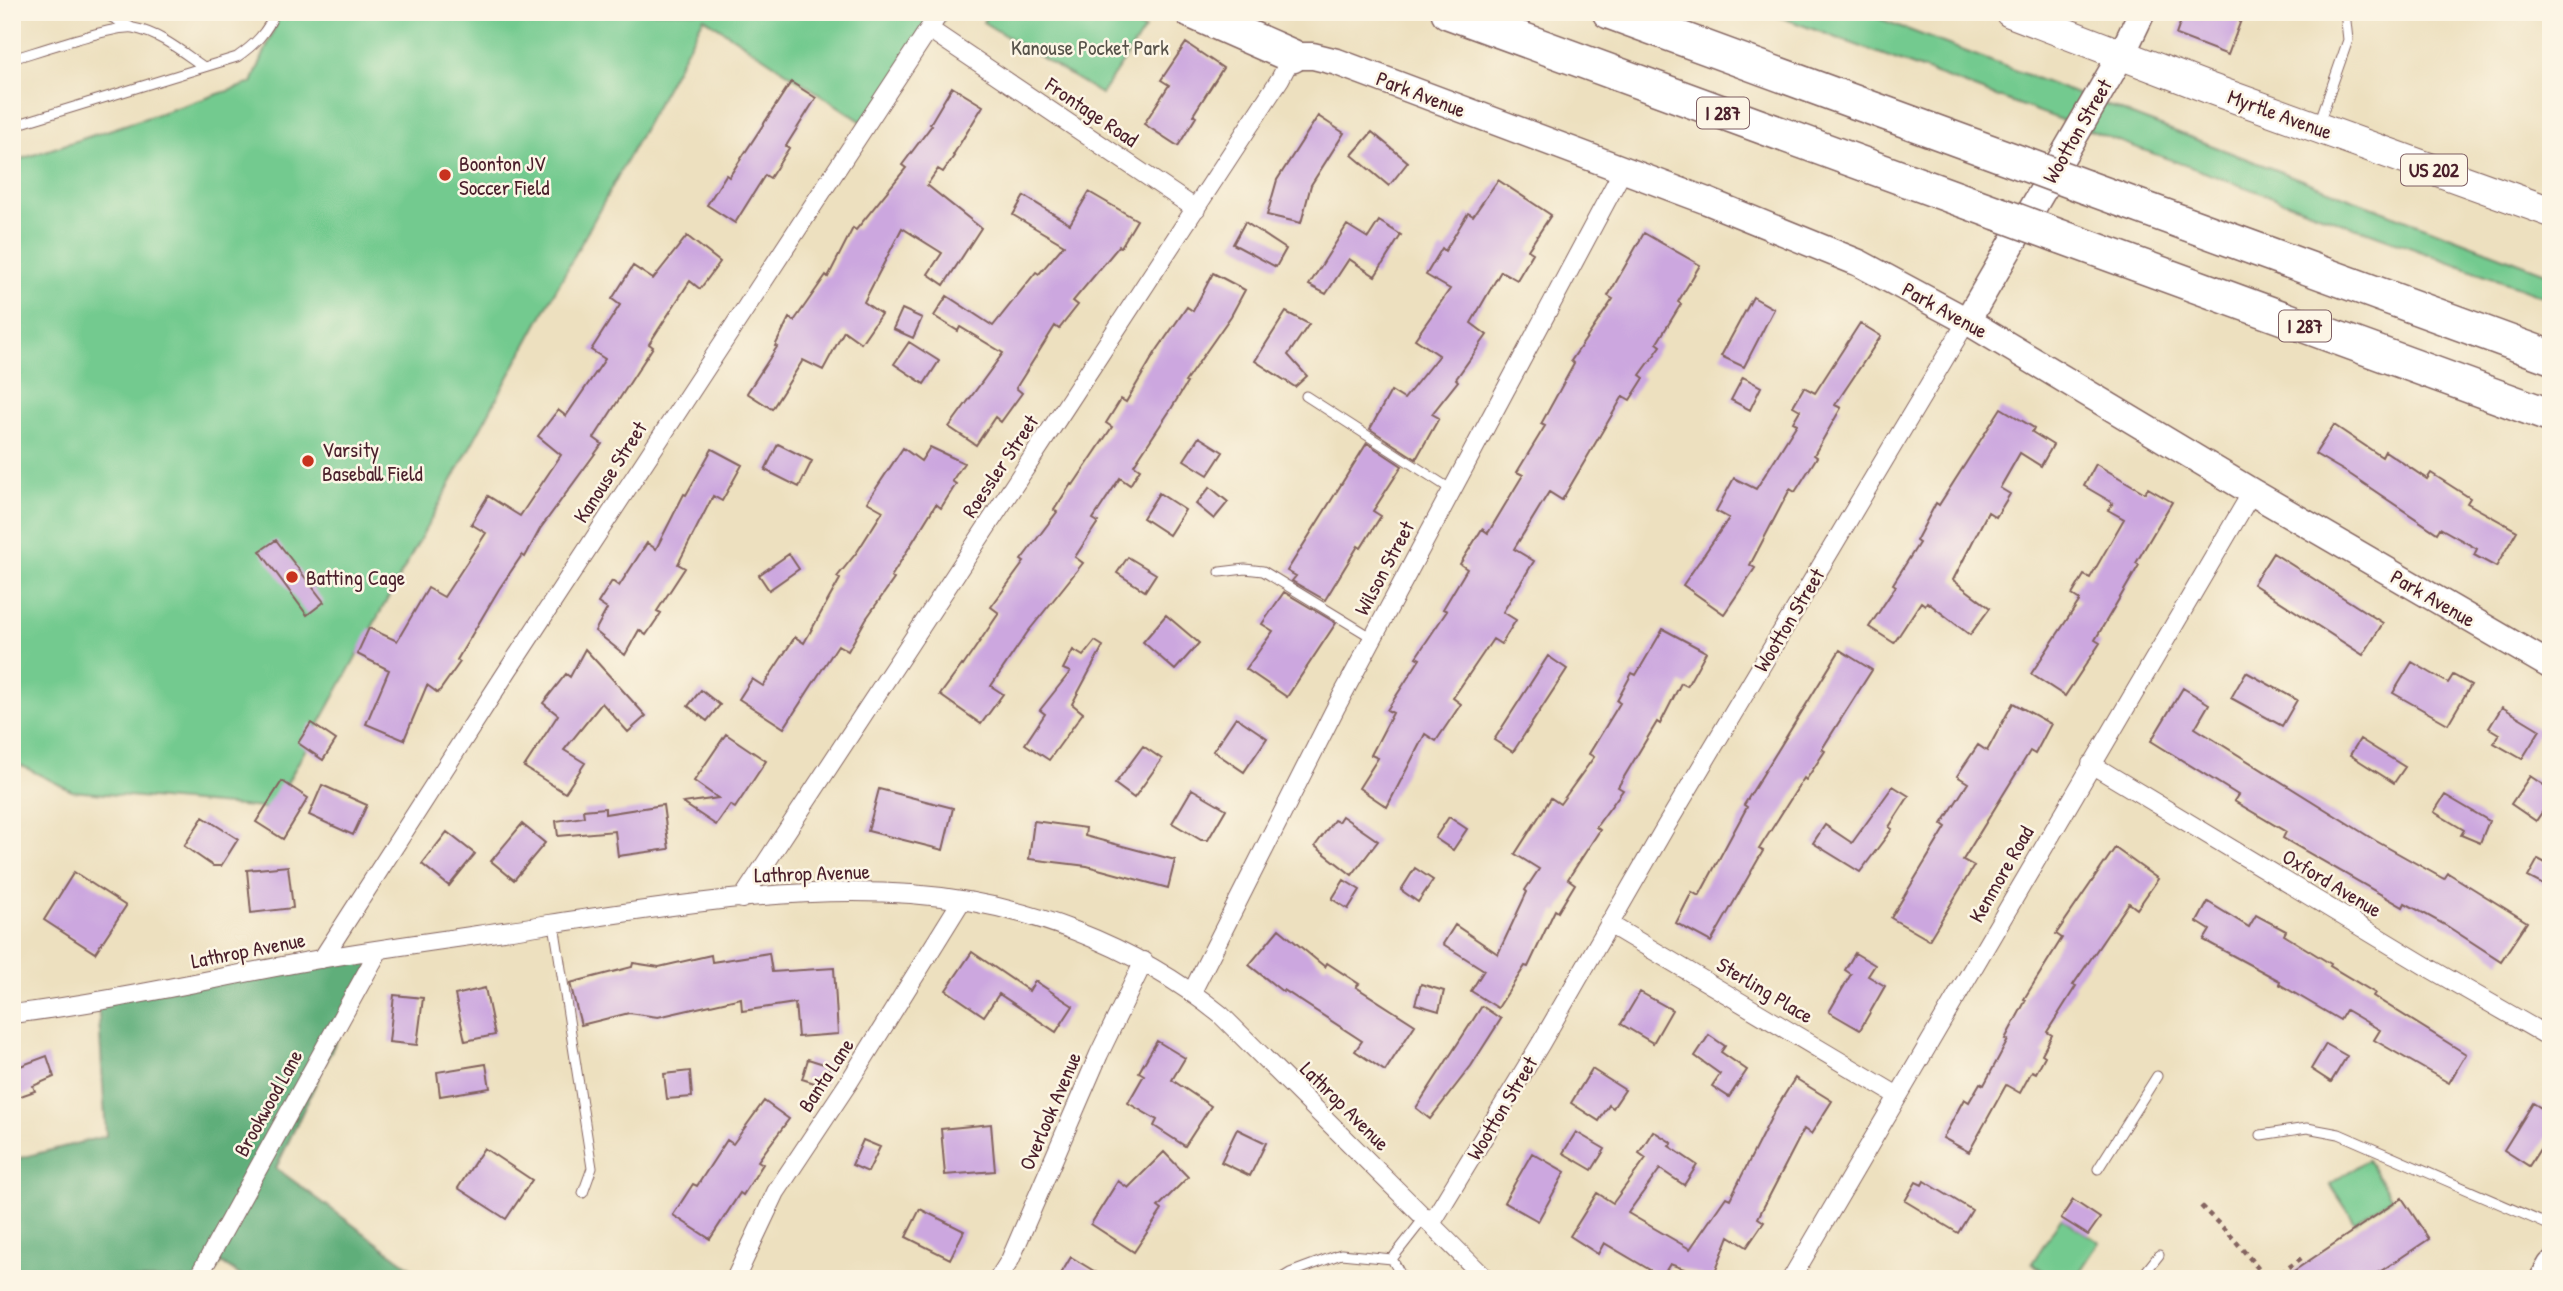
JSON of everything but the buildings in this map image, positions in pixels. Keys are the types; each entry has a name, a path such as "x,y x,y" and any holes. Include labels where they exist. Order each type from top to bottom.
{"highway":[{"path":"1192,12 1292,56"},
{"name":"I 287","path":"1448,12 2551,416"},
{"path":"1609,12 2551,357"}],"main road":[{"name":"Myrtle Avenue","path":"2028,15 2122,54 2318,128 2551,212"}],"street":[{"name":"Kanouse Street","path":"322,959 940,12"},
{"name":"Wootton Street","path":"1428,1221 1541,1043 1967,321 2122,54 2142,12"},
{"name":"Frontage Road","path":"929,29 1196,209"},
{"name":"Park Avenue","path":"1292,56 1313,55 1337,62 1859,263 1967,321 2252,492 2551,666"},
{"name":"Roessler Street","path":"742,899 1196,209 1292,56"},
{"name":"Wilson Street","path":"1192,992 1373,638 1623,170"},
{"name":"Kenmore Road","path":"1791,1279 2252,492"},
{"name":"Oxford Avenue","path":"2091,764 2424,965 2551,1038"},
{"name":"Lathrop Avenue","path":"12,1014 379,950 742,899 825,893 910,894 962,900 1037,918 1097,940 1144,961 1192,992 1221,1015 1486,1279"},
{"name":"Banta Lane","path":"735,1279 776,1192 849,1083 962,900"},
{"name":"Sterling Place","path":"1609,924 1898,1096"},
{"name":"Brookwood Lane","path":"197,1279 379,950"},
{"name":"Overlook Avenue","path":"998,1279 1010,1260 1099,1054 1144,961"},
{"path":"2543,1279 2551,1265"}],"lane":[{"path":"101,12 132,28 162,38 204,67"},
{"path":"12,126 237,57 253,46 266,31 275,12"},
{"path":"2318,128 2348,40 2345,12"},
{"path":"12,59 113,30 132,28"},
{"path":"1306,396 1452,490"},
{"path":"1220,572 1245,569 1263,571 1373,638"},
{"path":"554,924 592,1168 583,1193"},
{"path":"2098,1169 2157,1076"},
{"path":"2261,1135 2307,1128 2339,1134 2551,1226"},
{"path":"1392,1259 1428,1221"},
{"path":"1280,1279 1341,1254 1392,1259"},
{"path":"2140,1279 2160,1255"},
{"path":"1392,1259 1403,1279"}],"path":[{"path":"2201,1206 2233,1238 2267,1279"},
{"path":"2273,1279 2304,1257"}],"green space":[{"path":"281,12 948,12 873,129 704,18 273,809 72,791 12,761 12,162 252,83"},
{"name":"Kanouse Pocket Park","path":"989,12 1109,12 1145,29 1101,94 983,22"},
{"path":"1766,12 1862,12 2551,275 2551,299"},
{"path":"377,954 276,1168 426,1279 246,1279 221,1263 211,1279 12,1279 12,1160 106,1136 98,1001"},
{"path":"2367,1160 2392,1198 2355,1222 2330,1184"},
{"path":"2061,1218 2099,1242 2075,1279 2055,1279 2032,1263"}],"place":[{"name":"Boonton JV Soccer Field","path":"445,175"},
{"name":"Varsity Baseball Field","path":"308,461"},
{"name":"Batting Cage","path":"292,577"}]}
